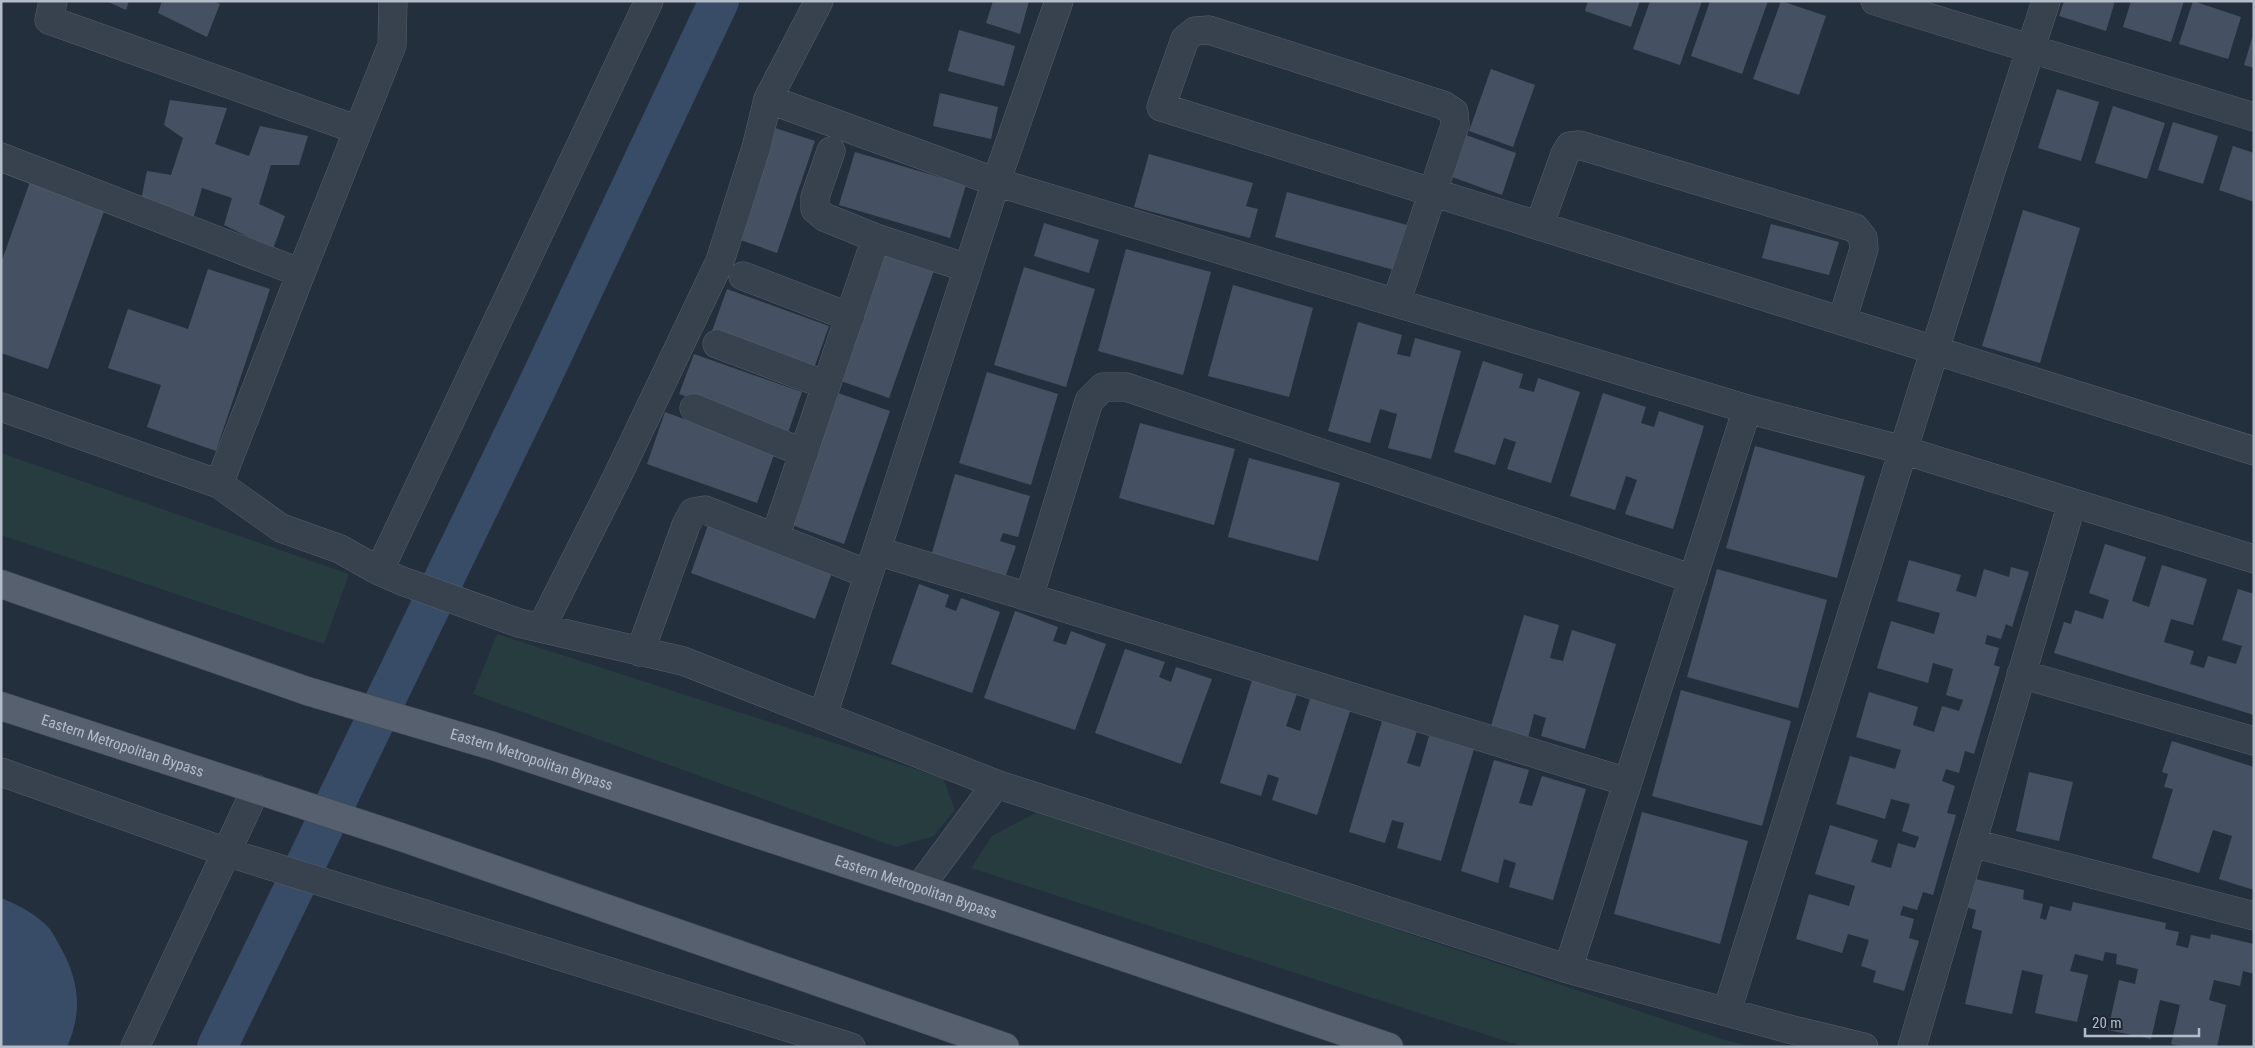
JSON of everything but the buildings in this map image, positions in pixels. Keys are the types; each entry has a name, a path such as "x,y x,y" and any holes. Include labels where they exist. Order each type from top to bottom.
{"main road":[{"name":"Eastern Metropolitan Bypass","path":"1,584 307,691 502,750 919,888 1389,1047"},
{"name":"Eastern Metropolitan Bypass","path":"1,706 401,837 1005,1047"}],"street":[{"path":"53,1 49,20 358,130"},
{"path":"220,484 301,273 392,45 393,1"},
{"path":"391,576 650,1"},
{"path":"530,626 616,479 720,261 756,148 768,99 819,1"},
{"path":"823,715 967,268 1059,1"},
{"path":"1875,1 2254,117"},
{"path":"1726,1011 2029,49 2046,1"},
{"path":"1396,303 1431,192 1455,125 1454,112 1444,105 1209,30 1195,31 1185,39 1161,107 1431,192 1538,226 2254,450"},
{"path":"768,99 996,182 1747,409 1903,450 2254,559"},
{"path":"1538,226 1565,154 1570,146 1579,145 1855,228 1863,238 1864,249 1842,321"},
{"path":"831,151 815,197 815,209 824,217 876,238 967,268"},
{"path":"1,157 301,273"},
{"path":"775,537 876,238"},
{"path":"743,276 850,317"},
{"path":"717,344 826,386"},
{"path":"1029,597 1088,401 1103,387 1126,386 1693,579"},
{"path":"1,407 220,484 282,528 340,549 391,576 530,626 683,661 996,784 1568,969 1864,1047"},
{"path":"694,408 804,453"},
{"path":"1568,969 1747,409"},
{"path":"1912,1047 2072,504"},
{"path":"640,652 686,525 692,512 705,510 775,537 873,563 1029,597 1627,782"},
{"path":"2022,674 2254,742"},
{"path":"1,772 228,853 852,1047"},
{"path":"919,888 996,784"},
{"path":"135,1047 228,853 264,791"},
{"path":"1972,843 2254,916"}],"green space":[{"path":"1,453 349,574 324,644 1,535"},
{"path":"497,634 943,778 955,810 934,836 896,847 473,694"},
{"path":"1041,810 1725,1040 1754,1047 1524,1047 971,868 992,836"}],"water":[{"path":"1,898 39,918 49,928 67,960 75,985 77,1009 72,1034 67,1047 1,1047"}],"waterway":[{"path":"217,1047 537,387 719,1"}]}
